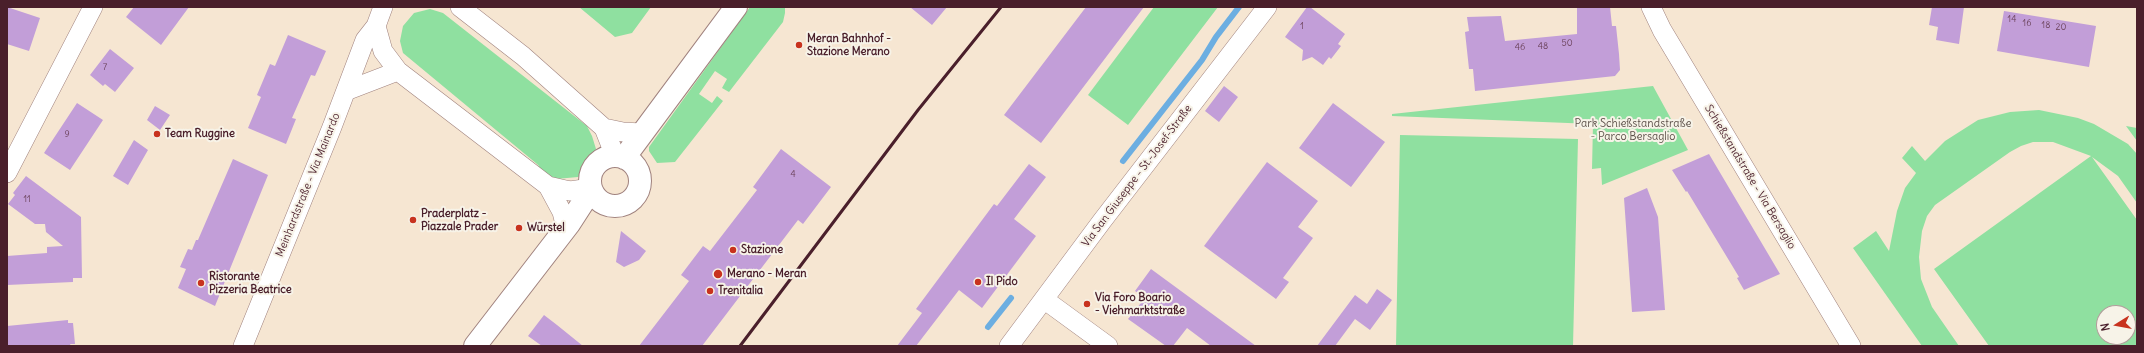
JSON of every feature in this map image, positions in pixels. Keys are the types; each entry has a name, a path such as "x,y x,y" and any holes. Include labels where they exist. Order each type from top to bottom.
{"street":[{"path":"7,173 93,7"},
{"path":"383,7 376,26 383,51 398,71 548,186 568,226"},
{"path":"460,7 523,56 604,128 619,157"},
{"path":"619,157 641,133 736,7"},
{"name":"Via San Giuseppe - St.-Josef-Straße","path":"1009,346 1045,300 1102,221 1267,7"},
{"name":"Schießstandstraße - Via Bersaglio","path":"1651,7 1662,30 1851,346"},
{"name":"Meinhardstraße - Via Mainardo","path":"243,346 365,40 376,26"},
{"path":"346,90 398,71"},
{"path":"604,128 623,132 641,133"},
{"path":"476,346 568,226 587,211 595,194 590,180 593,168 603,158 619,157 635,166 639,173 638,191 633,198 624,204 614,206 595,194 570,191 548,186"},
{"path":"1045,300 1108,346"}],"green space":[{"path":"579,7 651,7 632,33 615,37"},
{"path":"750,7 785,7 783,22 729,92 722,88 727,79 715,71 699,94 712,103 717,96 723,101 675,162 657,163 649,151 649,147"},
{"path":"1154,7 1218,7 1128,125 1088,95"},
{"path":"430,9 443,13 587,126 596,149 593,162 585,172 578,177 556,179 537,170 539,166 537,164 403,53 400,41 403,26 414,13"},
{"name":"Park Schießstandstraße - Parco Bersaglio","path":"1653,86 1688,150 1602,185 1601,168 1592,169 1593,124 1392,116 1392,114"},
{"path":"2039,110 2078,118 2094,124 2128,144 2137,154 2137,203 2118,176 2092,157 2137,220 2137,346 1989,346 1934,269 2091,156 2053,142 2033,142 2010,152 1935,205 1927,216 1922,231 1919,257 1921,279 1932,307 1959,346 1922,346 1853,248 1876,231 1889,251 1897,211 1905,188 1916,173 1902,158 1912,146 1925,161 1945,141 1978,120 2010,112"},
{"path":"2126,126 2137,128 2137,141"},
{"path":"1400,135 1578,139 1573,346 1396,346"}],"building":[{"path":"7,7 40,18 29,51 7,44"},
{"path":"134,7 189,7 161,45 126,17"},
{"path":"910,7 947,7 932,25"},
{"path":"1086,7 1144,7 1041,143 1004,115"},
{"path":"1307,7 1310,7 1345,34 1338,44 1341,46 1331,59 1329,57 1323,65 1312,57 1302,61 1303,50 1285,37"},
{"path":"1610,7 1612,26 1616,26 1619,54 1620,70 1615,76 1475,91 1473,69 1469,69 1465,32 1469,31 1467,17 1501,16 1505,41 1577,34 1577,8"},
{"path":"1932,7 1964,7 1959,44 1936,40 1938,27 1929,25"},
{"path":"2004,11 2096,26 2089,67 1997,51"},
{"path":"288,35 326,51 315,76 311,75 292,118 296,119 286,144 248,128 261,97 257,95 270,64 275,66"},
{"path":"110,49 134,68 115,92 105,84 103,86 90,75"},
{"path":"1224,86 1238,97 1219,122 1205,111"},
{"path":"77,103 103,120 70,170 44,153"},
{"path":"1333,103 1385,142 1351,187 1299,148"},
{"path":"155,106 170,115 160,130 147,120"},
{"path":"134,140 148,150 128,185 113,176"},
{"path":"781,149 831,187 803,224 798,220 702,346 639,346 689,281 681,275 703,246 710,251 757,190 753,187"},
{"path":"1709,154 1780,274 1744,290 1737,278 1739,277 1687,191 1686,192 1672,170"},
{"path":"233,159 268,175 215,306 178,288 186,269 180,267 188,249 192,250 196,240 198,240"},
{"path":"1267,162 1318,201 1298,227 1313,238 1283,278 1289,282 1276,299 1204,246"},
{"path":"1029,164 1046,177 1014,219 1036,236 982,308 959,290 916,346 897,346 922,313 916,309 994,204 997,206"},
{"path":"26,176 81,217 82,278 73,278 73,282 7,285 7,256 47,253 47,247 63,246 46,232 45,224 35,224 8,204 15,195 13,193"},
{"path":"1647,188 1658,217 1665,310 1632,312 1624,198"},
{"path":"621,231 646,251 639,260 624,267 616,262"},
{"path":"1151,269 1256,346 1211,346 1187,328 1173,346 1166,346 1128,319 1145,298 1135,291"},
{"path":"1377,289 1392,300 1370,330 1355,319 1335,346 1317,346 1355,295 1367,304"},
{"path":"544,315 583,346 542,346 528,336"},
{"path":"68,320 68,323 73,323 75,344 70,344 71,346 7,346 7,326"}],"waterway":[{"path":"1123,161 1202,60 1216,37 1239,7"},
{"path":"988,327 1011,298"}],"railway":[{"path":"740,346 918,110 1001,7"}],"place":[{"name":"Meran Bahnhof - Stazione Merano","path":"799,45"},
{"name":"Team Ruggine","path":"157,134"},
{"name":"Praderplatz - Piazzale Prader","path":"413,220"},
{"name":"Würstel","path":"519,228"},
{"name":"Stazione","path":"733,250"},
{"name":"Merano - Meran","path":"718,274"},
{"name":"Il Pido","path":"978,282"},
{"name":"Ristorante Pizzeria Beatrice","path":"201,283"},
{"name":"Trenitalia","path":"710,291"},
{"name":"Via Foro Boario - Viehmarktstraße","path":"1087,304"}]}
